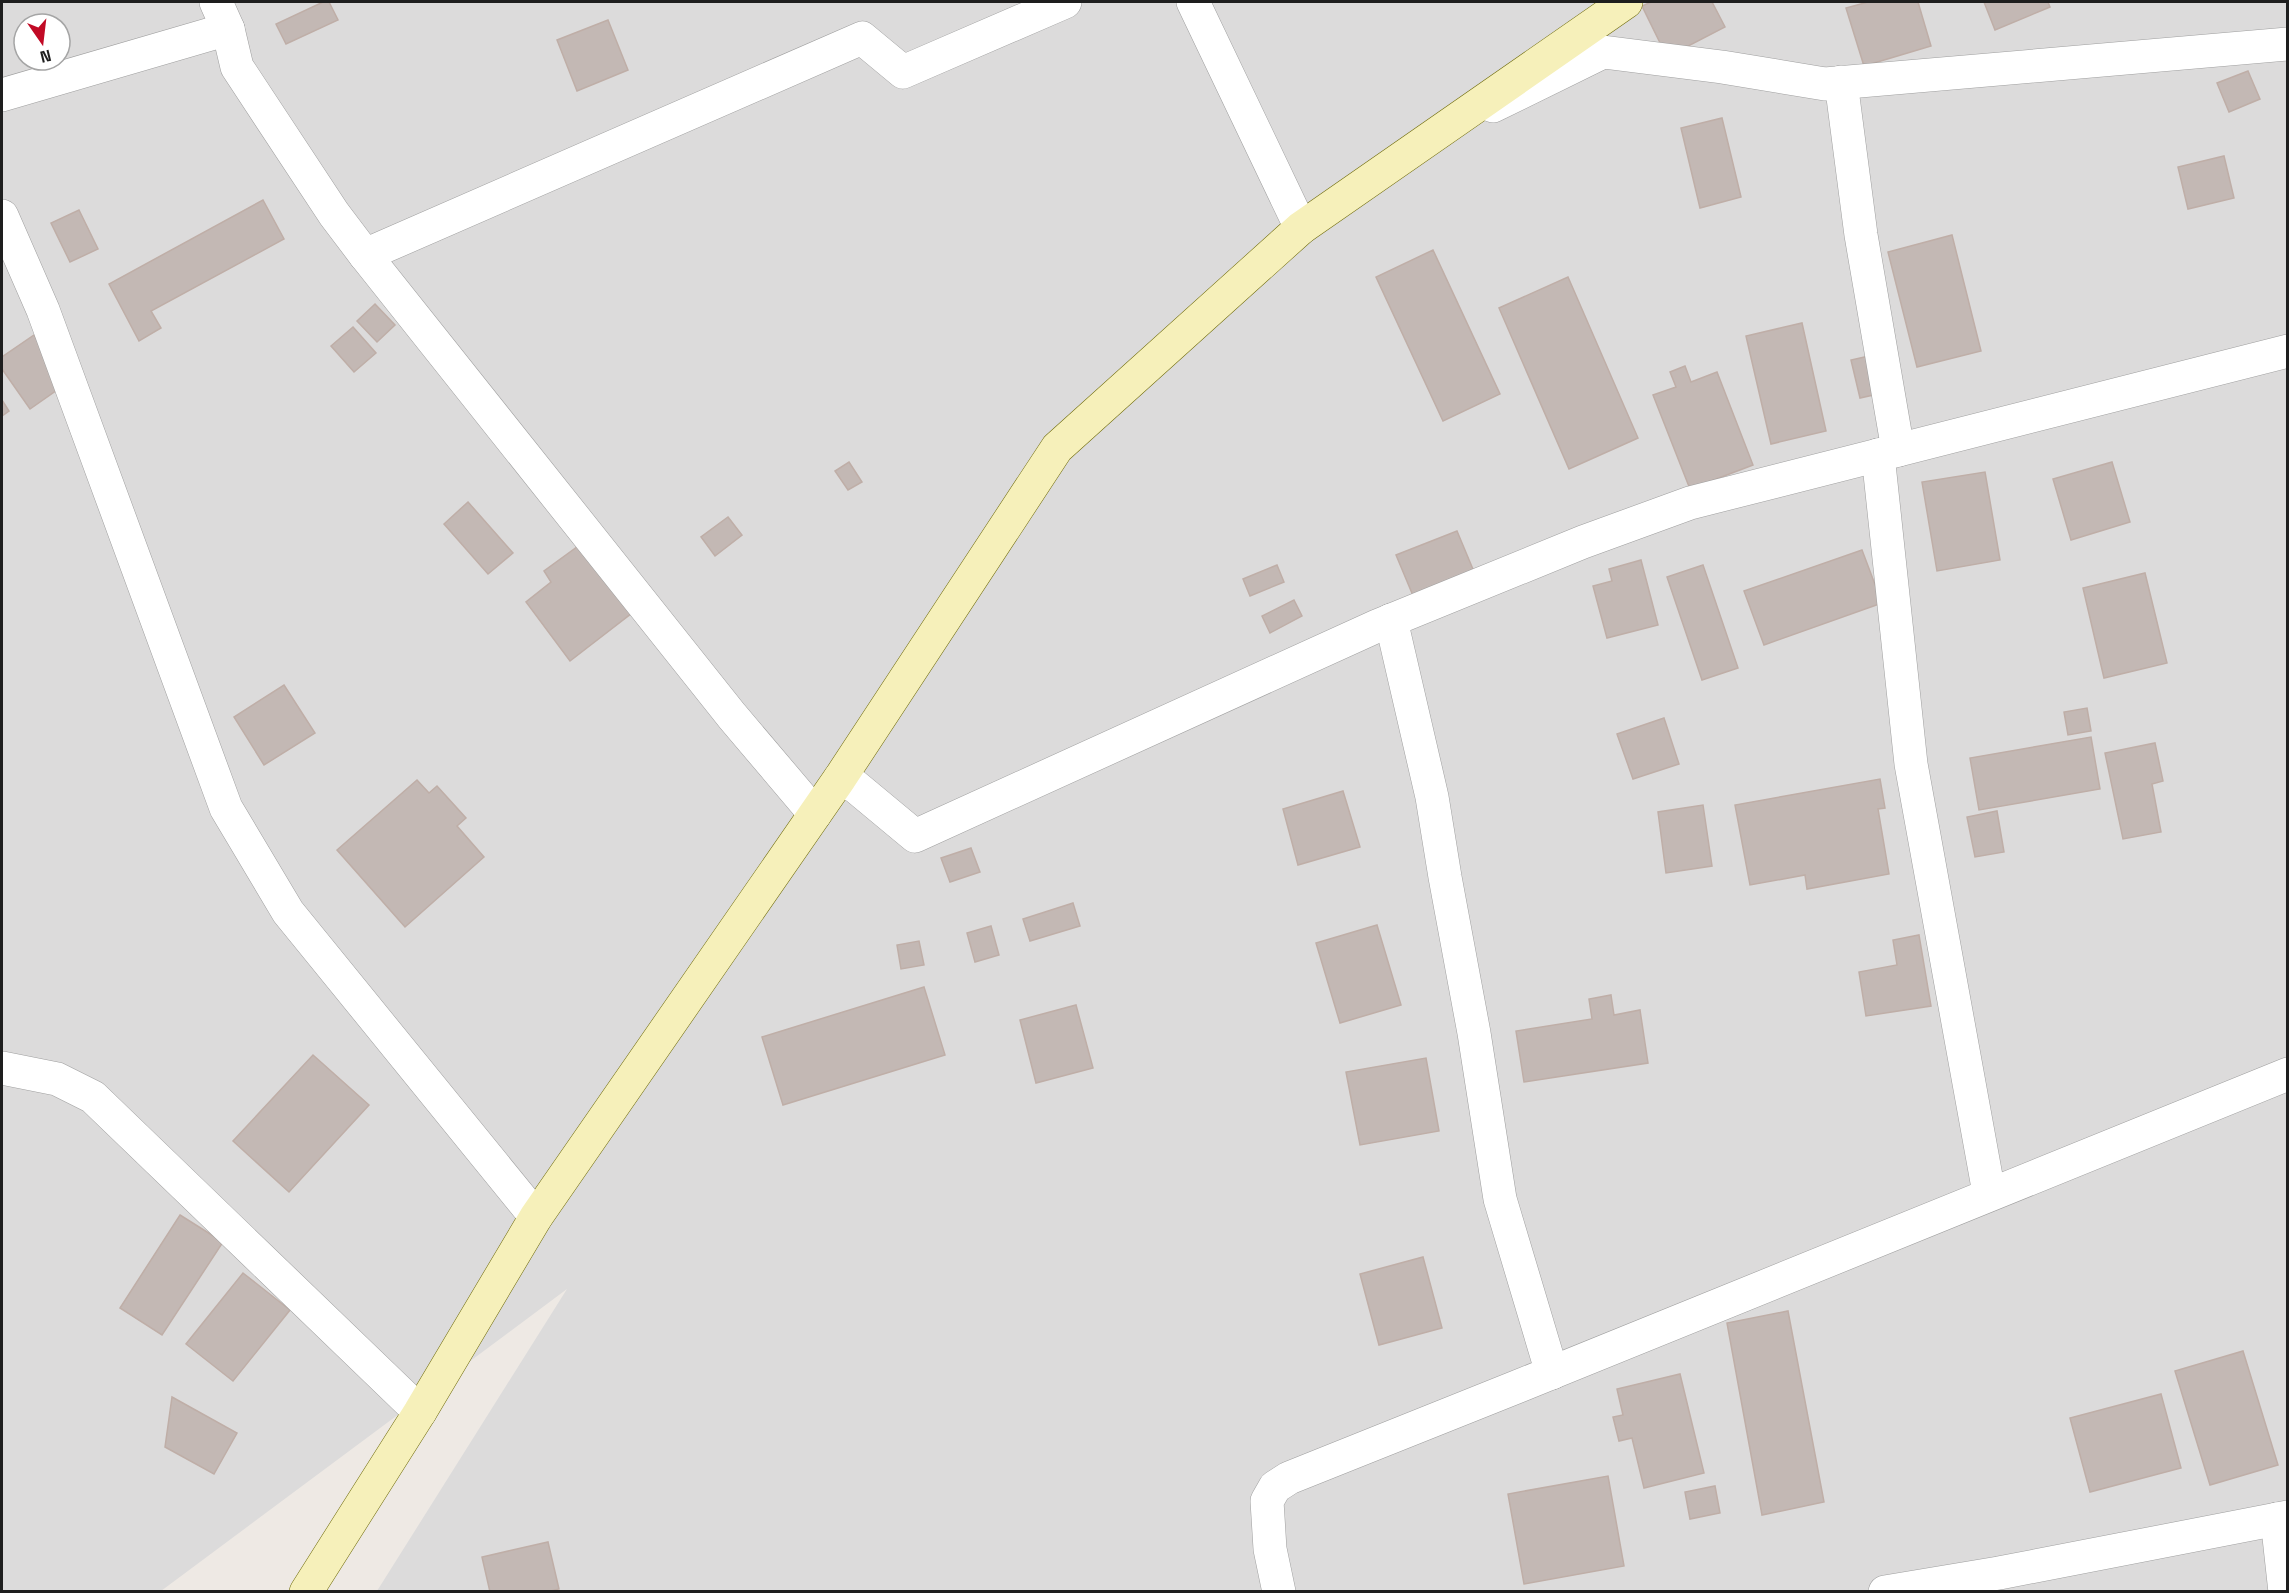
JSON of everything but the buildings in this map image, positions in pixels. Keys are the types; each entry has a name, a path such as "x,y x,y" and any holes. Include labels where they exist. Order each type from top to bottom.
{"street":[{"path":"365,255 862,38 903,72 1065,2"},
{"path":"1193,2 1301,228"},
{"path":"306,1592 420,1412 536,1217 840,778 1058,448 1301,228 1626,2"},
{"path":"2,95 222,16 237,68 334,214 732,716 815,814"},
{"path":"1429,137 1603,52 1722,67 1825,84 2288,44"},
{"path":"1841,82 1888,452 1911,764 1989,1193"},
{"path":"2,216 47,321 226,808 288,912 536,1217"},
{"path":"840,778 856,786 915,836 1391,620 1583,542 1690,503 2288,351"},
{"path":"1391,620 1432,797 1444,877 1474,1033 1500,1199 1552,1373"},
{"path":"2,1068 57,1079 93,1097 420,1412"},
{"path":"1279,1592 1270,1549 1266,1501 1275,1487 1289,1478 2288,1074"},
{"path":"1885,1592 1998,1573 2282,1518 2285,1592"}],"shaded area":[{"path":"2,2 2287,2 2287,1591 377,1591 567,1289 161,1591 2,1592"}]}
